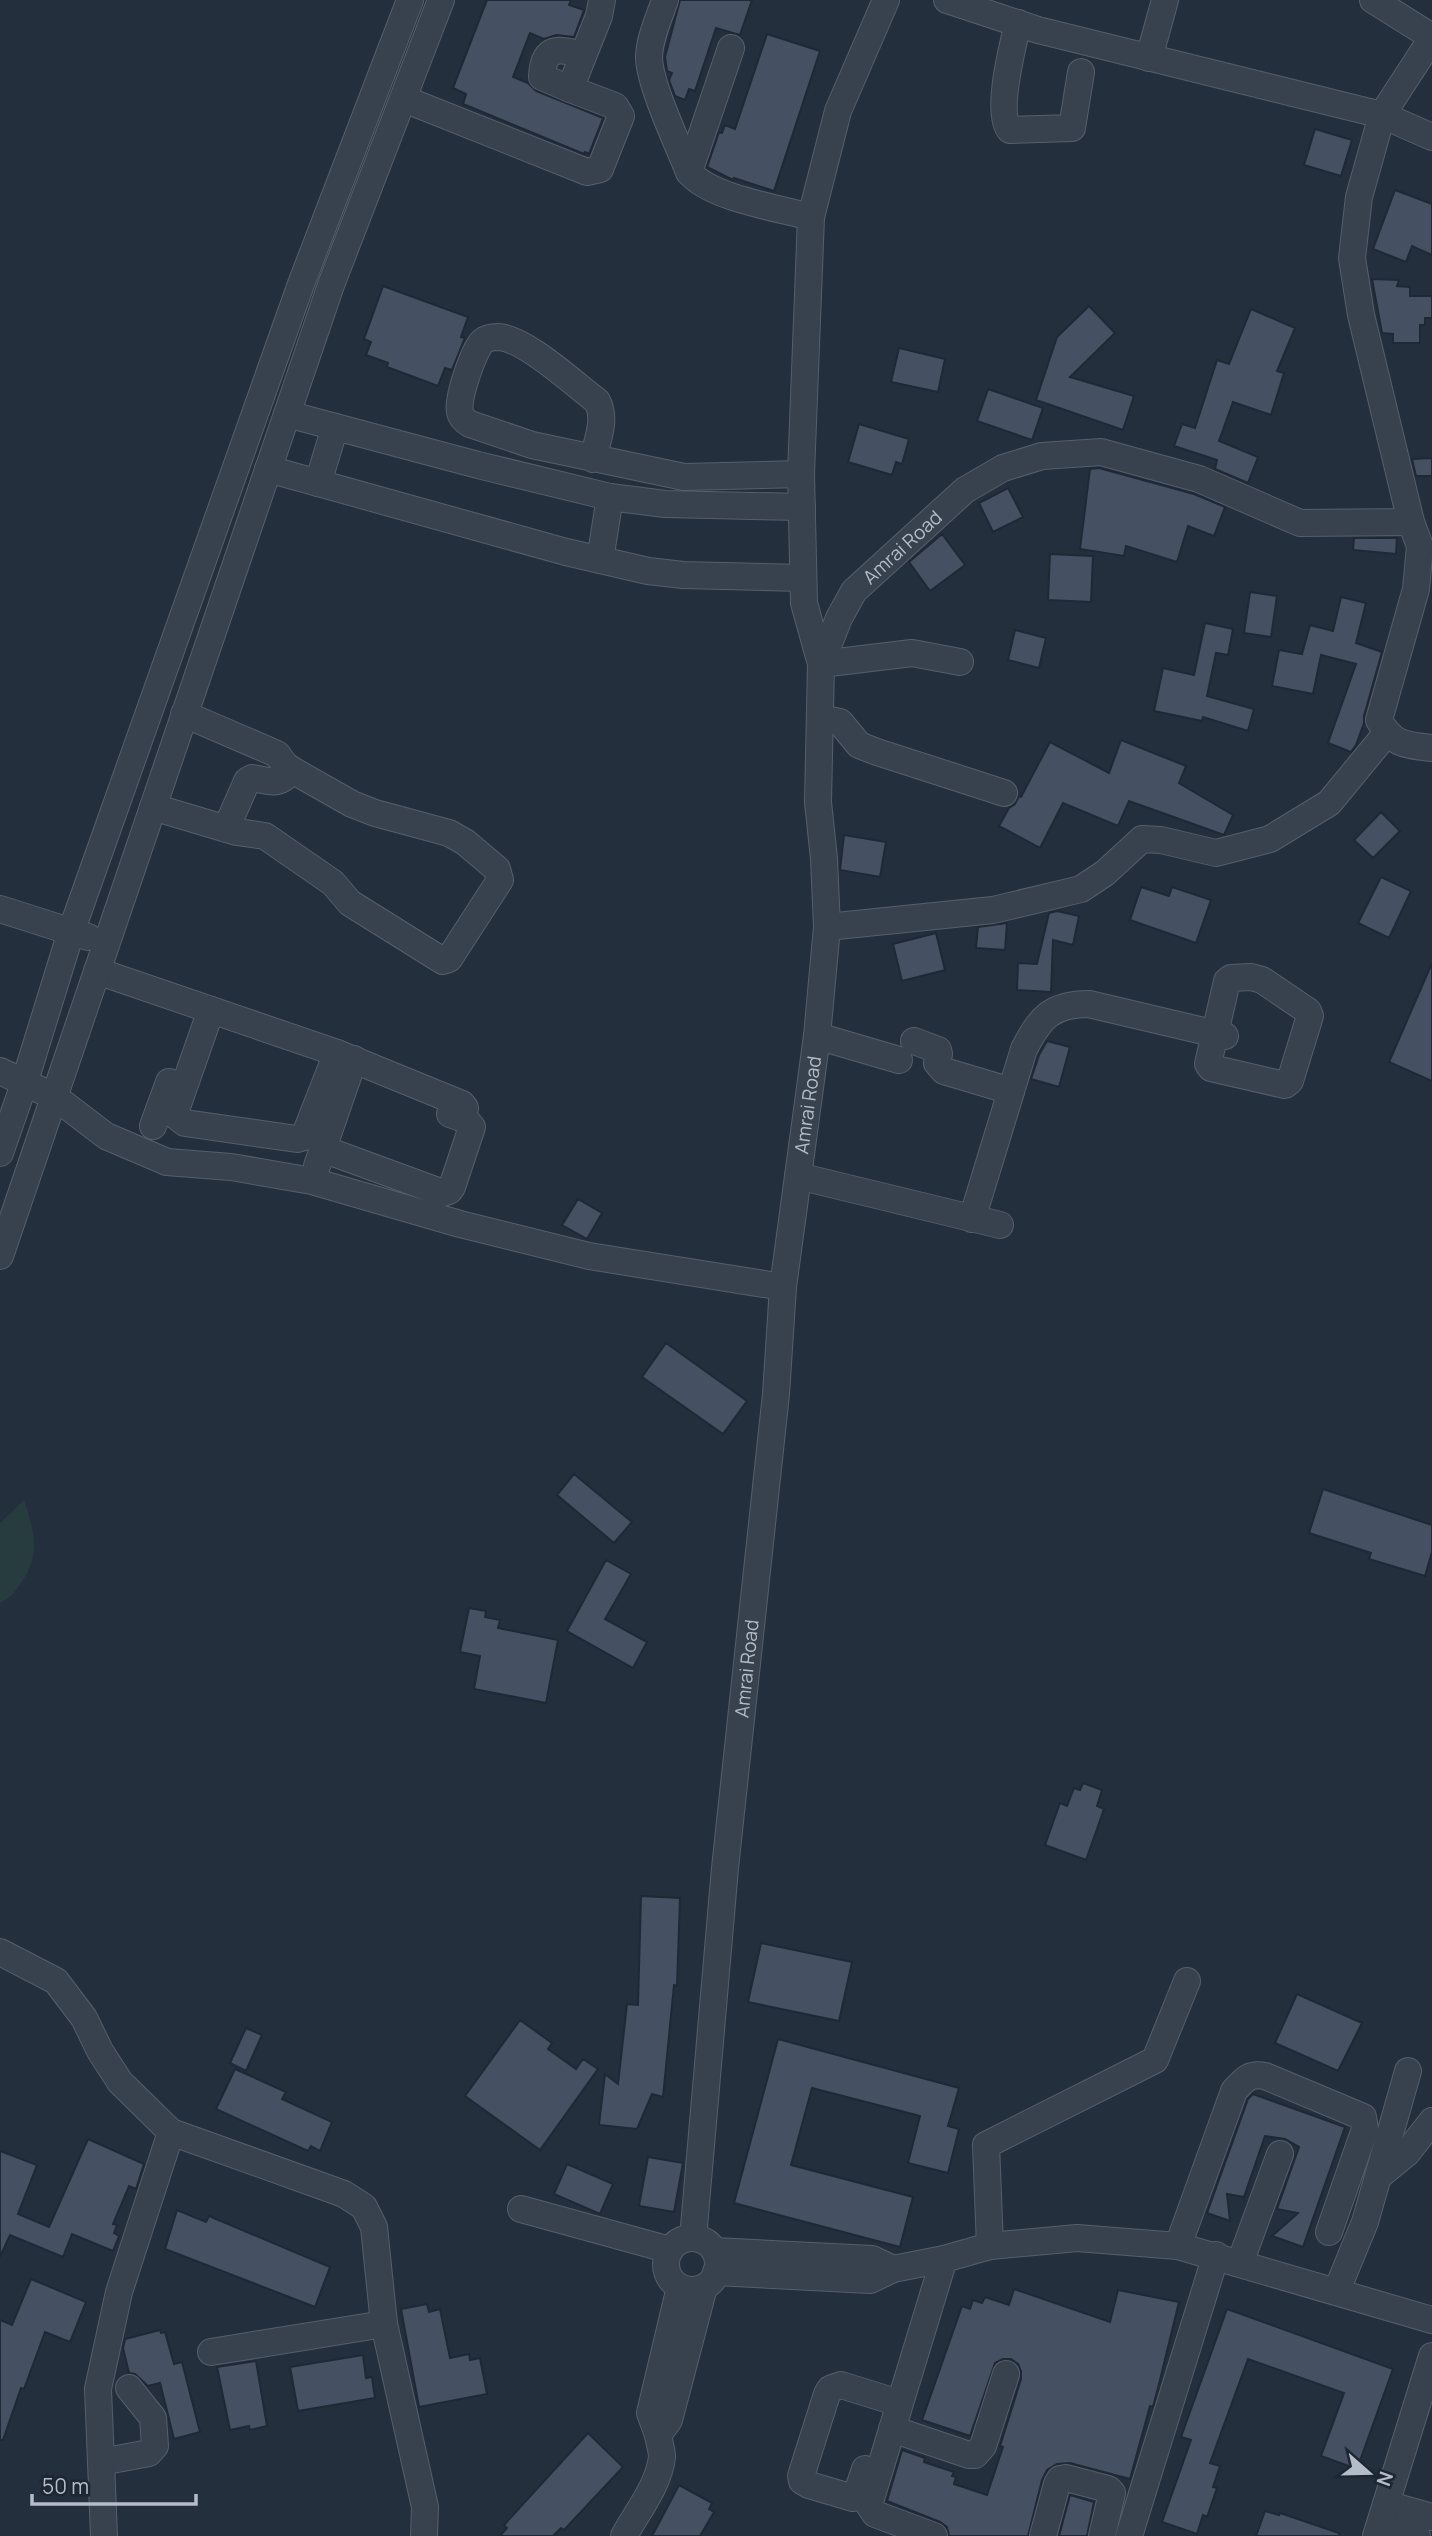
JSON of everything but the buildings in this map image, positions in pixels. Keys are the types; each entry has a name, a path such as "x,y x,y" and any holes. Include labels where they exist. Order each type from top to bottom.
{"street":[{"path":"0,1153 71,932 301,284 410,0"},
{"path":"0,1256 4,1229 55,1097 331,285 442,0"},
{"path":"404,99 587,172 595,172 600,169 621,116 620,111 615,106 570,89 599,16 601,0"},
{"path":"665,0 654,30 649,57 652,75 688,172 696,181 712,190 811,217"},
{"path":"886,0 838,111 811,217 801,474 804,603 821,664 912,653 960,662"},
{"path":"947,0 1004,13 1149,58 1382,116 1432,137"},
{"path":"1149,58 1165,0"},
{"path":"1373,0 1432,38 1382,116 1359,197 1352,258 1361,315 1421,539 1416,589 1379,720 1386,734 1403,745 1432,748"},
{"path":"1004,13 1005,121 1010,130 1072,128 1081,72"},
{"path":"688,172 732,48"},
{"path":"593,459 602,421 601,408 597,401 526,346 494,336 482,342 476,351 459,399 458,410 470,424 532,445 593,459 684,477 801,474"},
{"path":"286,414 610,497 664,504 802,507"},
{"path":"318,484 335,427"},
{"name":"Amrai Road","path":"624,2536 659,2469 662,2454 658,2435 670,2420 702,2267 725,1868 776,1394 783,1287 817,1036 827,927 818,802 821,664 839,618 854,591 965,490 1003,468 1042,456 1101,452 1199,479 1300,523 1421,539"},
{"path":"268,469 649,571 683,575 803,578"},
{"path":"600,560 610,497"},
{"path":"153,807 265,836 333,883 350,904 438,959 449,959 500,880 497,869 465,842 449,833 352,804 292,770 277,754 184,714"},
{"path":"820,718 840,722 859,745 868,749 1004,793"},
{"path":"827,927 993,910 1081,890 1105,873 1142,839 1161,840 1216,853 1270,839 1329,803 1386,734"},
{"path":"226,828 247,781 252,778 271,783 286,778 292,770"},
{"path":"0,909 107,943"},
{"path":"97,971 462,1104 465,1108 462,1118 471,1123 472,1127 452,1187 443,1193 323,1149"},
{"path":"1251,977 1262,980 1305,1007 1310,1016 1290,1081 1285,1085 1211,1068 1207,1060 1219,1035 1225,985 1231,978 1251,977"},
{"path":"972,1219 1024,1049 1037,1024 1053,1011 1074,1004 1089,1003 1219,1035"},
{"path":"204,1008 175,1115 185,1123 298,1139 304,1137 346,1062"},
{"path":"153,1126 204,1008"},
{"path":"817,1036 907,1051 938,1050 940,1054 937,1063 944,1071 1012,1091"},
{"path":"312,1181 346,1062"},
{"path":"0,1071 55,1097 106,1136 167,1162 231,1167 312,1181 460,1224 589,1256 783,1287"},
{"path":"798,1176 1000,1225"},
{"path":"0,1952 56,1981 84,2018 100,2051 120,2081 171,2132 344,2194 364,2207 374,2227 384,2324 425,2507 424,2536"},
{"path":"990,2246 986,2145 1155,2060 1187,1981"},
{"path":"1337,2290 1365,2222 1408,2071"},
{"path":"1178,2246 1234,2091 1244,2080 1255,2074 1363,2118 1365,2129 1332,2222 1365,2222"},
{"path":"1378,2176 1407,2154 1432,2121"},
{"path":"104,2536 98,2389 118,2292 171,2132"},
{"path":"1110,2536 1228,2259 1280,2154"},
{"path":"521,2209 670,2250"},
{"path":"702,2267 684,2239 670,2250 666,2267 668,2276 702,2267 870,2280 893,2269 990,2246 1077,2238 1178,2246 1337,2290 1432,2320"},
{"path":"934,2536 870,2510 869,2505 892,2429 894,2401 944,2259"},
{"path":"211,2352 384,2324"},
{"path":"1432,2356 1395,2525 1432,2517"},
{"path":"892,2429 975,2455 983,2446 1006,2374"},
{"path":"101,2462 149,2453 155,2446 153,2418 129,2388"},
{"path":"1043,2536 1057,2484 1060,2479 1066,2478 1108,2489 1112,2493 1110,2536"}],"green space":[{"path":"24,1500 31,1522 34,1553 27,1573 16,1590 0,1603 0,1523"}]}
